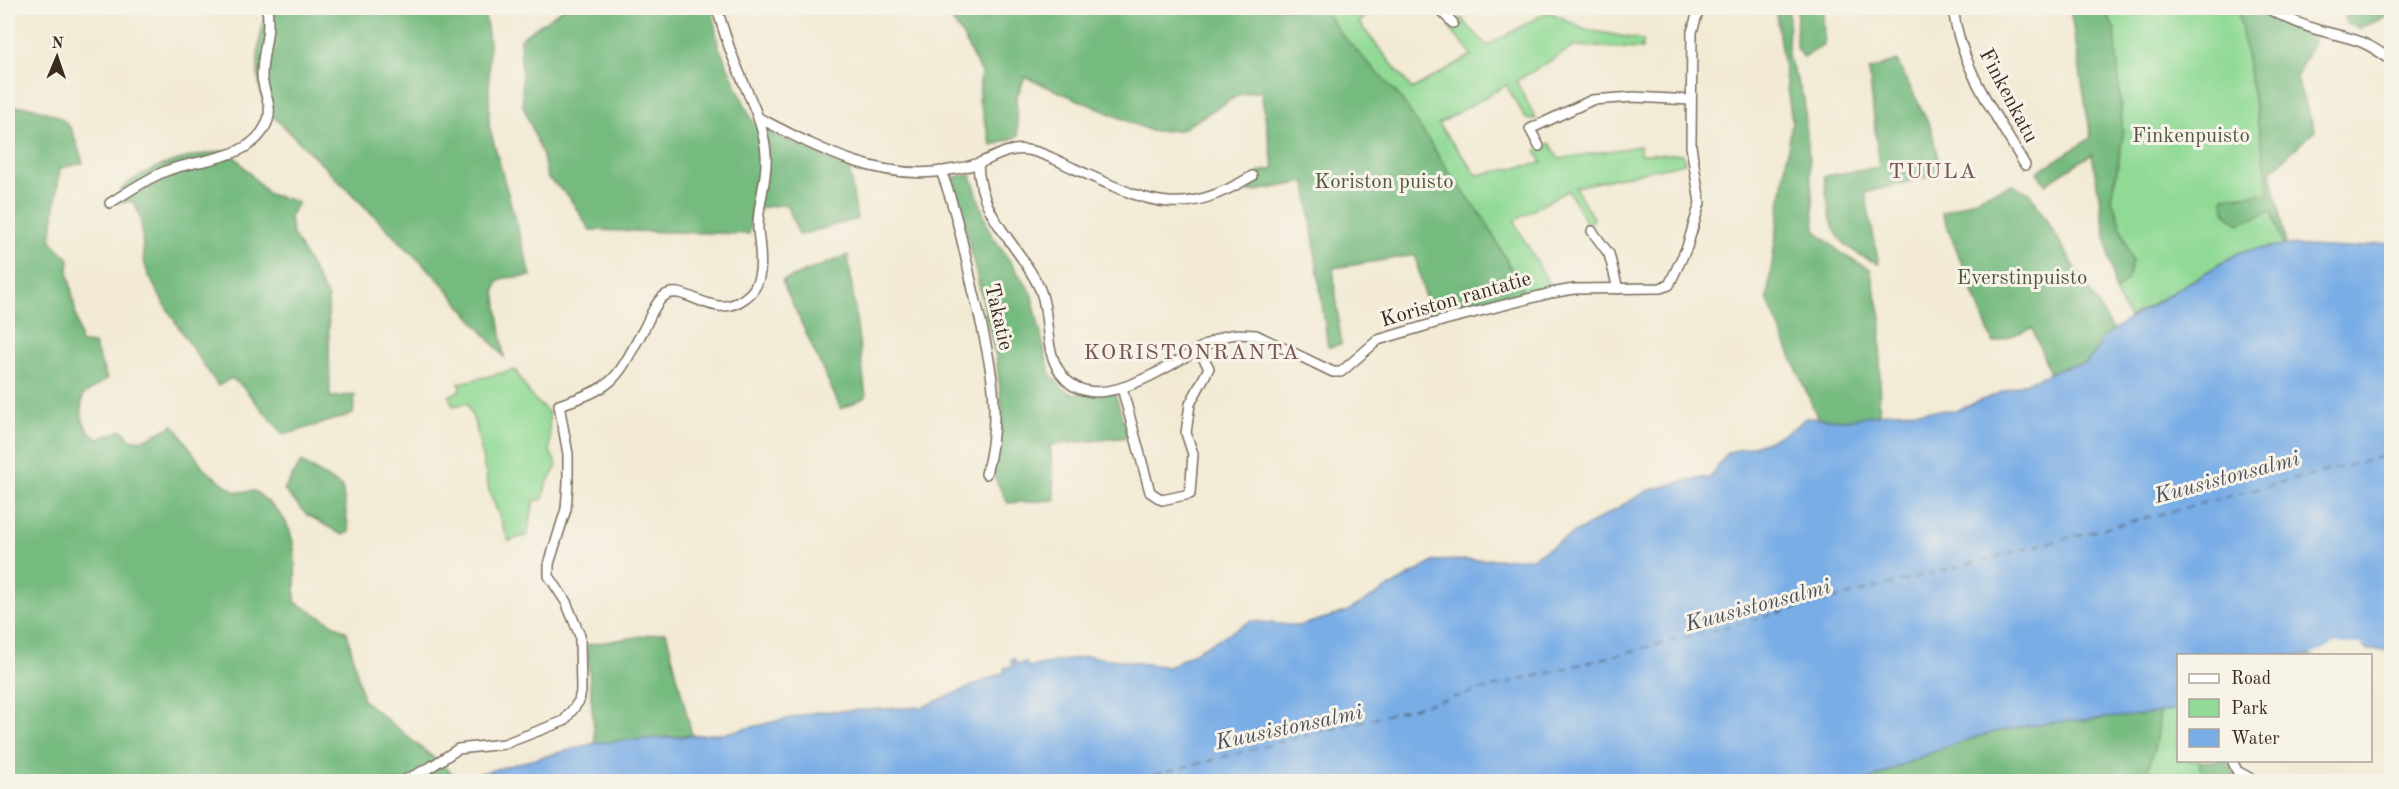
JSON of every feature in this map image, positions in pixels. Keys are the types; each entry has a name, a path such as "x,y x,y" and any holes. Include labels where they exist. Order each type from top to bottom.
{"street":[{"path":"110,203 163,172 204,160 225,157 242,150 260,134 268,120 269,106 262,79 269,37 267,8"},
{"path":"400,782 429,768 458,749 504,744 564,721 579,701 581,691 580,636 566,602 549,576 549,564 566,509 568,483 567,454 559,405 588,396 610,383 655,307 665,295 678,293 718,307 734,305 747,297 760,271 762,252 759,210 766,174 766,155 759,118 737,69 717,8"},
{"name":"Koriston rantatie","path":"978,164 988,205 997,226 1039,286 1058,369 1070,384 1080,388 1122,388 1148,380 1222,337 1256,335 1334,372 1341,372 1378,340 1418,328 1551,293 1669,285 1688,247 1701,203 1692,158 1691,100 1692,32 1699,8"},
{"name":"Finkenkatu","path":"1953,8 1957,29 1971,72 2025,165"},
{"path":"2266,8 2319,30 2357,38 2370,44 2391,61"},
{"path":"1445,10 1453,23"},
{"path":"1539,146 1530,129 1593,100 1634,97 1691,100"},
{"path":"759,118 857,164 916,172 941,171 978,164 1011,150 1033,151 1136,196 1166,203 1208,196 1252,176"},
{"name":"Takatie","path":"941,171 954,207 995,388 993,450 986,474"},
{"path":"1592,231 1609,254 1618,289"},
{"path":"1122,388 1150,492 1162,500 1190,494 1192,454 1186,433 1190,404 1209,368 1198,349"},
{"path":"2233,762 2236,771 2257,782"}],"green space":[{"path":"268,8 484,8 489,41 489,126 531,276 504,278 497,283 495,291 504,357 441,282 265,108 259,82 258,58"},
{"path":"564,8 712,8 718,45 754,125 849,168 857,219 799,235 787,204 752,209 749,234 590,230 569,197 547,177 543,157 523,105 520,39"},
{"name":"Koriston puisto","path":"943,8 1375,8 1359,23 1412,89 1472,55 1449,28 1461,18 1487,46 1549,11 1583,29 1643,40 1642,49 1575,46 1516,81 1536,119 1526,119 1506,85 1438,124 1477,175 1542,163 1536,151 1550,143 1559,159 1640,146 1640,154 1683,154 1685,163 1575,187 1594,220 1587,224 1568,190 1514,221 1551,288 1429,314 1415,255 1333,268 1341,344 1328,347 1306,182 1249,192 1259,172 1274,169 1261,91 1240,94 1180,130 1151,131 1025,77 1016,98 1018,136 992,146 979,100 981,73 961,33"},
{"name":"Koriston puisto","path":"943,8 1323,8 1340,33 1401,98 1449,172 1485,220 1524,293 1429,314 1415,255 1333,268 1341,344 1328,347 1306,182 1249,192 1259,172 1274,169 1261,91 1240,94 1180,130 1151,131 1025,77 1016,98 1018,136 992,146 979,100 981,73 961,33"},
{"path":"1775,8 1789,8 1788,56 1804,99 1815,230 1843,255 1870,269 1881,316 1879,414 1846,420 1818,419 1767,299 1792,121"},
{"path":"1797,8 1823,8 1824,45 1804,57 1796,48"},
{"path":"2070,8 2104,8 2115,31 2123,135 2112,198 2132,261 2127,280 2115,292 2092,154 2045,184 2037,172 2091,138"},
{"name":"Finkenpuisto","path":"2104,8 2238,8 2270,193 2224,197 2239,224 2272,210 2283,245 2240,252 2129,318 2115,292 2127,279 2112,198 2123,135 2115,31"},
{"path":"2238,8 2258,8 2315,37 2296,79 2315,130 2271,171 2286,244 2283,245 2272,210 2239,224 2226,214 2223,197 2270,193"},
{"path":"2344,8 2391,8 2391,15 2360,28 2346,24"},
{"path":"1897,61 1931,128 1940,167 1929,176 1865,193 1879,264 1850,249 1835,231 1824,176 1879,167 1869,70"},
{"path":"26,106 52,114 66,123 75,138 83,163 60,168 51,241 69,259 68,271 81,343 94,344 107,379 83,395 81,408 85,426 93,436 99,439 122,430 132,440 146,439 174,425 205,470 236,492 255,491 273,507 283,518 292,537 295,558 295,602 347,632 363,700 458,778 448,782 8,782 8,108"},
{"path":"229,150 268,194 298,202 290,217 292,232 328,298 330,397 355,395 353,414 284,435 242,386 231,378 218,386 173,318 149,276 144,257 140,218 132,201 122,203 121,189 145,173 172,162"},
{"path":"971,175 989,231 1031,292 1050,374 1063,389 1073,394 1115,393 1128,437 1050,445 1055,500 1008,503 993,475 1003,418 996,356 953,177"},
{"name":"Everstinpuisto","path":"2011,184 2030,193 2113,330 2099,341 2100,348 2085,364 2068,366 2050,373 2032,328 1993,343 1942,213"},
{"path":"848,255 866,397 841,409 782,281"},
{"path":"515,370 531,396 549,413 550,451 557,466 546,485 543,499 534,501 527,535 509,541 489,490 476,426 467,403 453,406 449,396 460,390 459,383"},
{"path":"301,462 342,487 349,532 342,535 306,514 284,490"},
{"path":"666,632 692,735 595,743 587,645"},
{"path":"2177,709 2177,762 2199,762 2204,781 2145,782 2157,738 2160,712"},
{"path":"2160,712 2157,738 2145,781 1865,782 1940,749 1998,731 2037,724"},
{"path":"2199,762 2227,762 2236,777 2245,781 2204,781"}],"water":[{"name":"Kuusistonsalmi","path":"2391,242 2391,646 2386,650 2367,650 2362,646 2335,645 2316,654 2177,654 2177,709 2040,724 1999,731 1940,749 1865,782 448,782 595,743 726,733 816,712 923,707 1005,672 1004,668 1014,666 1010,660 1014,658 1016,664 1026,662 1028,667 1088,656 1168,667 1251,621 1299,626 1346,612 1435,561 1532,558 1647,491 1697,478 1710,478 1728,452 1770,440 1806,418 1846,420 1891,412 1957,410 2068,366 2085,364 2100,348 2099,341 2127,320 2240,252 2283,245 2349,248"}],"pier":[{"path":"2335,644 2362,644 2362,649 2335,648 2323,654 2312,654"}],"ferry route":[{"path":"1127,782 2392,454"}],"district":[{"name":"TUULA","path":"1933,172"},
{"name":"KORISTONRANTA","path":"1192,353"}]}
